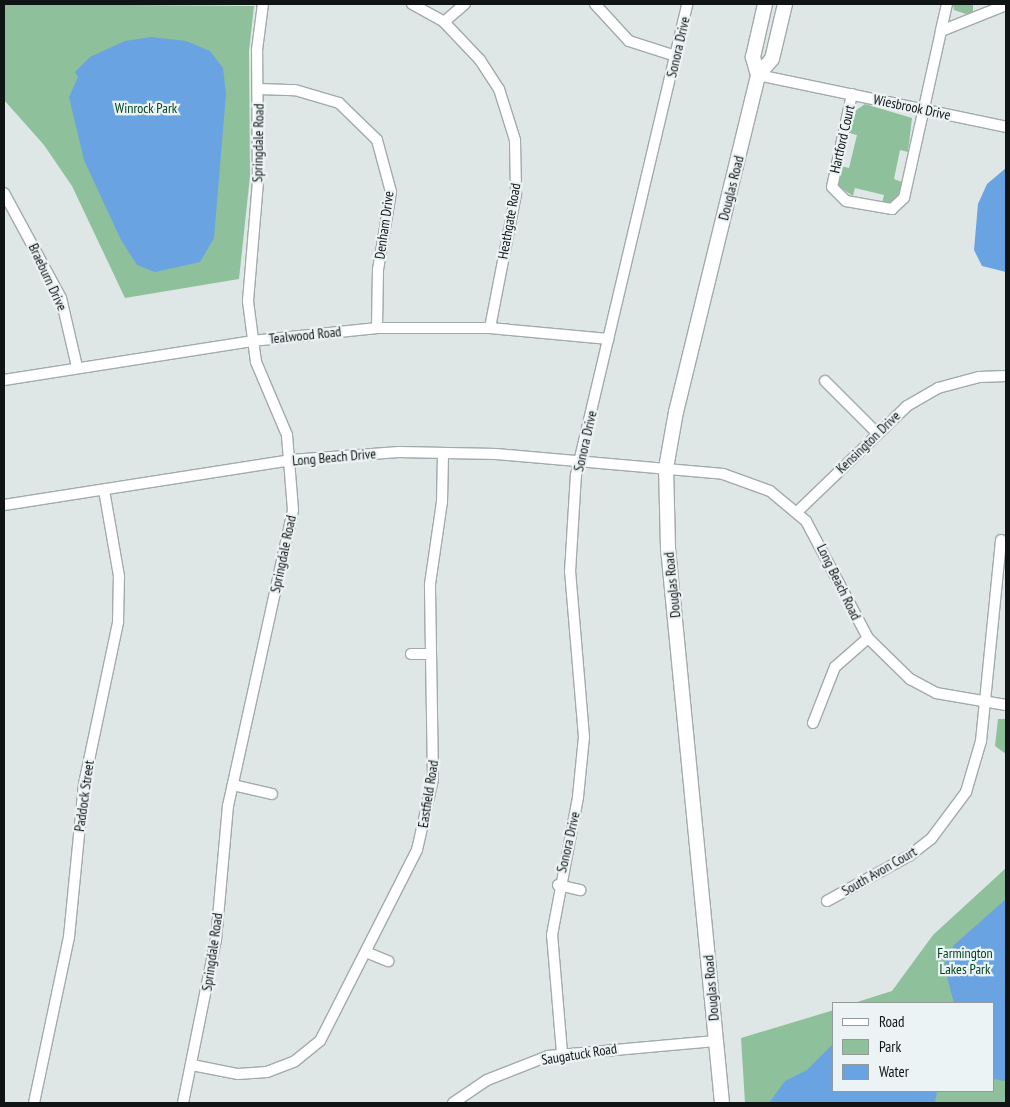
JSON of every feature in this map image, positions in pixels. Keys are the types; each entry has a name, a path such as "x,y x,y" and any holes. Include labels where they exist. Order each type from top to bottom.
{"street":[{"name":"Springdale Road","path":"183,1103 216,940 233,785 289,530 291,460 284,422 262,379 252,341 248,277 258,182 258,31 263,4"},
{"name":"Heathgate Road","path":"412,4 444,22 480,60 499,89 515,140 516,194 490,328"},
{"path":"444,22 465,4"},
{"path":"595,4 629,41 676,56"},
{"name":"Sonora Drive","path":"562,1053 552,935 558,885 578,797 584,736 570,572 571,526 581,461 608,339 687,4"},
{"name":"Douglas Road","path":"722,1103 668,548 666,468 676,412 758,75 753,57 765,4"},
{"name":"Douglas Road","path":"758,75 772,60 785,4"},
{"path":"924,109 948,4"},
{"path":"942,31 1006,6"},
{"name":"Wiesbrook Drive","path":"758,75 1006,127"},
{"name":"Denham Drive","path":"259,89 296,90 339,103 377,140 391,192 378,270 377,328"},
{"name":"Hartford Court","path":"852,94 832,180 834,194 846,201 886,210 902,203 924,109"},
{"name":"Braeburn Drive","path":"4,193 61,298 78,367"},
{"name":"Tealwood Road","path":"4,380 252,341 377,328 490,328 608,339"},
{"name":"Kensington Drive","path":"797,512 876,432 907,406 938,388 979,377 1006,376"},
{"path":"825,381 876,432"},
{"name":"Long Beach Drive","path":"4,505 291,460 399,452 581,461 666,468"},
{"name":"Eastfield Road","path":"192,1065 238,1074 267,1072 295,1061 320,1042 368,952 427,819 436,736 430,654 430,584 442,502 443,454"},
{"name":"Long Beach Road","path":"666,468 723,474 751,482 797,512 822,546 868,638 919,683 936,693 986,704 1006,705"},
{"name":"Paddock Street","path":"34,1103 69,937 82,794 120,613 118,576 104,490"},
{"name":"South Avon Court","path":"826,901 909,856 952,814 976,767 986,704 1001,540"},
{"path":"813,723 834,667 868,638"},
{"path":"411,654 430,654"},
{"path":"233,785 272,794"},
{"name":"Sonora Drive","path":"558,885 580,890"},
{"path":"368,952 388,961"},
{"name":"Saugatuck Road","path":"454,1103 511,1068 562,1053 715,1041"}],"green space":[{"name":"Winrock Park","path":"4,4 254,6 249,51 250,176 239,279 125,298 72,186 44,145 4,100"},
{"path":"953,4 973,4 973,12 966,14 954,10"},
{"path":"865,104 912,118 908,152 900,150 894,179 902,182 898,197 891,203 882,203 884,195 855,188 853,196 838,186 841,166 849,168 857,135 849,133 855,111"},
{"path":"998,719 1006,719 1006,754 995,746"},
{"name":"Farmington Lakes Park","path":"1006,868 1006,1103 745,1103 741,1038 832,1011 832,1092 995,1092 995,1002 857,1002 892,991 933,935"}],"water":[{"path":"151,37 186,41 210,51 223,68 226,94 214,238 200,262 155,272 137,265 121,240 84,160 69,97 78,77 75,72 90,57 125,41"},
{"path":"1006,168 1006,272 982,266 974,250 978,204 987,184"},
{"path":"1006,899 1006,1080 1004,1081 995,1079 995,1002 954,1002 944,966 954,945"},
{"path":"832,1045 832,1092 937,1092 935,1103 769,1103 785,1081 807,1070"}]}
